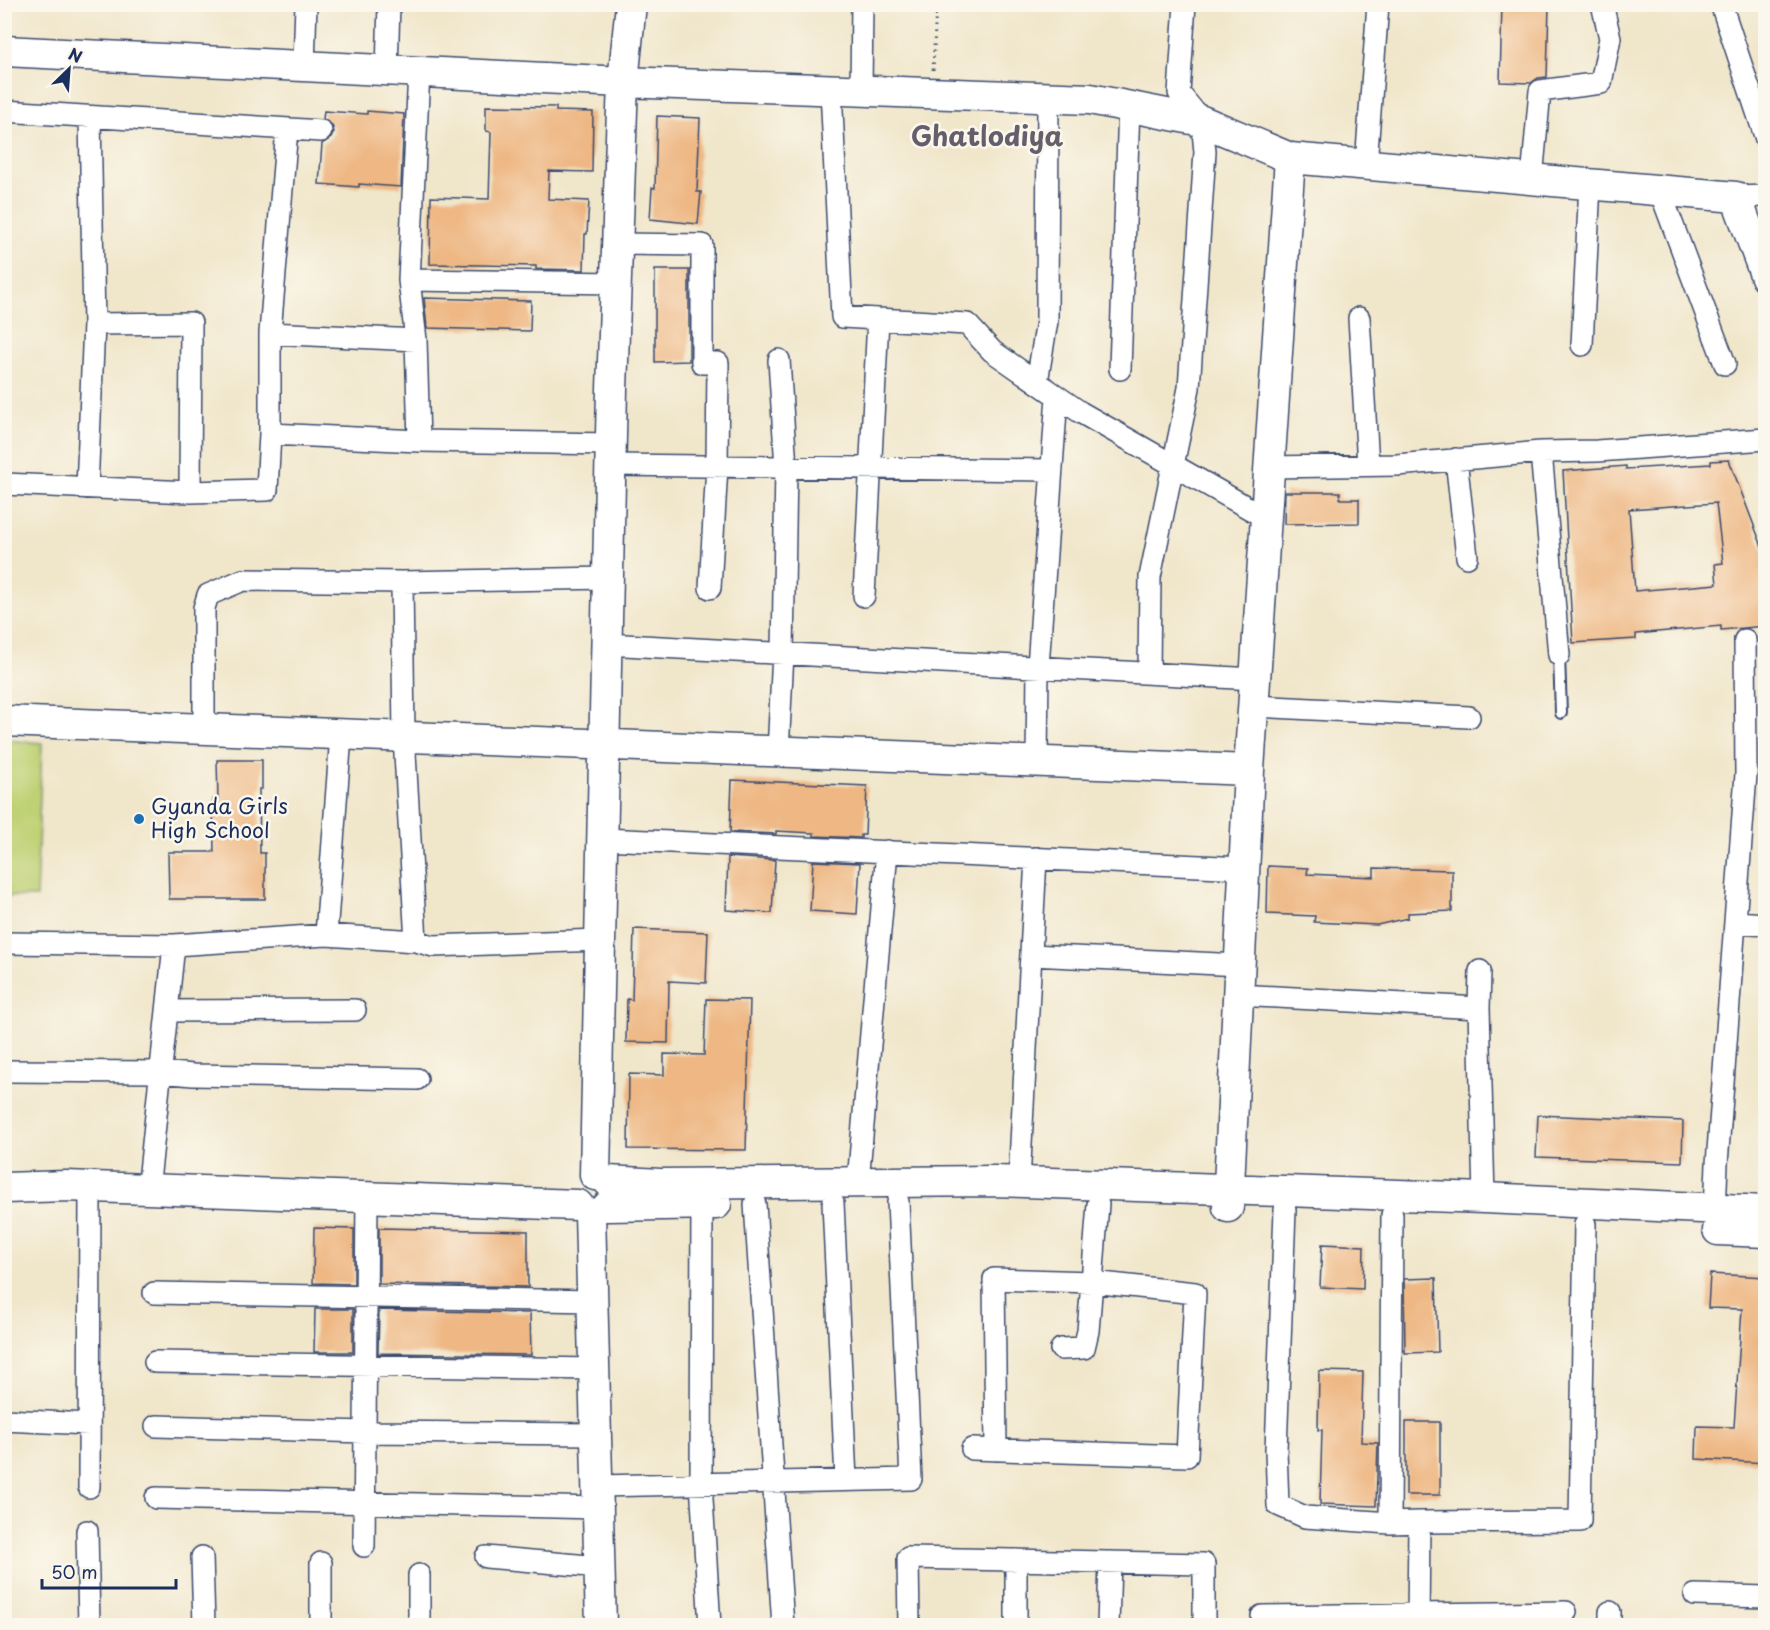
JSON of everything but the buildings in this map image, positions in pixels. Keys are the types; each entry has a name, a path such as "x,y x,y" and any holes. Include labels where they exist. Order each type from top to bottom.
{"street":[{"path":"304,66 306,4"},
{"path":"387,70 389,4"},
{"path":"602,1626 594,1369 593,1194 603,838 610,454 623,82 631,4"},
{"path":"861,90 862,4"},
{"path":"1149,674 1150,577 1189,388 1205,152 1202,121 1179,93 1185,4"},
{"path":"1366,165 1378,4"},
{"path":"1532,179 1540,92 1601,83 1610,38 1602,4"},
{"path":"1721,4 1766,139"},
{"path":"4,51 623,82 1090,99 1202,121 1290,158 1736,198 1766,196"},
{"path":"418,441 417,340 409,280 419,72"},
{"path":"831,89 842,317 967,324 992,351 1080,412 1266,518"},
{"path":"1037,382 1047,321 1048,97"},
{"path":"1120,369 1129,106"},
{"path":"4,111 321,131"},
{"path":"87,488 94,324 90,117"},
{"path":"4,484 190,492 267,490 270,434 270,333 287,129"},
{"path":"1229,1198 1249,770 1290,158"},
{"path":"1582,345 1590,184"},
{"path":"1660,191 1725,364"},
{"path":"1736,198 1766,278"},
{"path":"617,244 702,245 702,363 718,363 717,466 710,588"},
{"path":"409,280 616,283"},
{"path":"1359,318 1368,465"},
{"path":"864,596 878,319"},
{"path":"94,324 191,323 190,492"},
{"path":"270,333 417,340"},
{"path":"778,752 783,653 786,467 779,360"},
{"path":"1036,762 1038,667 1057,396"},
{"path":"270,434 610,454 717,466 1052,470"},
{"path":"1269,467 1368,465 1766,439"},
{"path":"1541,452 1559,655"},
{"path":"1456,459 1467,557"},
{"path":"204,729 204,608 208,595 243,580 402,582 608,578"},
{"path":"402,582 404,737 416,941"},
{"path":"1715,1210 1746,774 1745,640"},
{"path":"606,644 1149,674 1254,693 1469,717"},
{"path":"4,722 1249,770"},
{"path":"326,935 341,735"},
{"path":"1746,774 1766,766"},
{"path":"603,838 1244,868"},
{"path":"858,1182 887,851"},
{"path":"1019,1182 1036,858"},
{"path":"1736,921 1766,924"},
{"path":"4,943 174,945 326,935 416,941 434,946 600,940"},
{"path":"150,1172 174,945"},
{"path":"1031,955 1239,965"},
{"path":"1480,971 1484,1198"},
{"path":"1238,995 1479,1008"},
{"path":"167,1011 355,1010"},
{"path":"4,1071 160,1072 193,1075 417,1079"},
{"path":"4,1169 360,1176 702,1204 996,1202 1098,1204 1229,1198 1484,1198 1766,1211"},
{"path":"4,1188 90,1187 367,1197 593,1194 660,1184 1019,1182 1229,1198 1285,1210 1766,1232"},
{"path":"88,1487 90,1187"},
{"path":"364,1546 367,1197"},
{"path":"156,1498 364,1502 598,1497 702,1483 911,1479 898,1202"},
{"path":"833,1203 846,1480"},
{"path":"702,1204 702,1483 710,1626"},
{"path":"755,1204 783,1626"},
{"path":"1061,1348 1084,1348 1088,1332 1098,1204"},
{"path":"1285,1210 1276,1450 1278,1505 1305,1517 1390,1523 1580,1521 1585,1224"},
{"path":"1390,1523 1392,1215"},
{"path":"972,1449 1187,1456 1195,1293 1092,1282 994,1280 996,1449"},
{"path":"154,1293 593,1301"},
{"path":"155,1362 594,1369"},
{"path":"4,1420 89,1424"},
{"path":"156,1426 365,1432 596,1434"},
{"path":"1418,1620 1419,1522"},
{"path":"87,1530 89,1626"},
{"path":"202,1557 204,1626"},
{"path":"486,1557 600,1567"},
{"path":"909,1626 908,1558 1204,1564 1204,1626"},
{"path":"1016,1560 1016,1626"},
{"path":"1108,1626 1110,1562"},
{"path":"321,1563 321,1626"},
{"path":"419,1575 419,1626"},
{"path":"1695,1595 1766,1597"},
{"path":"1262,1616 1418,1620 1566,1612"}],"lane":[{"path":"1559,655 1561,713"}],"path":[{"path":"932,93 936,4"}],"green space":[{"path":"5,740 42,743 36,897 5,896"}],"place":[{"name":"Gyanda Girls High School","path":"139,819"}],"district":[{"name":"Ghatlodiya","path":"987,137"}]}
